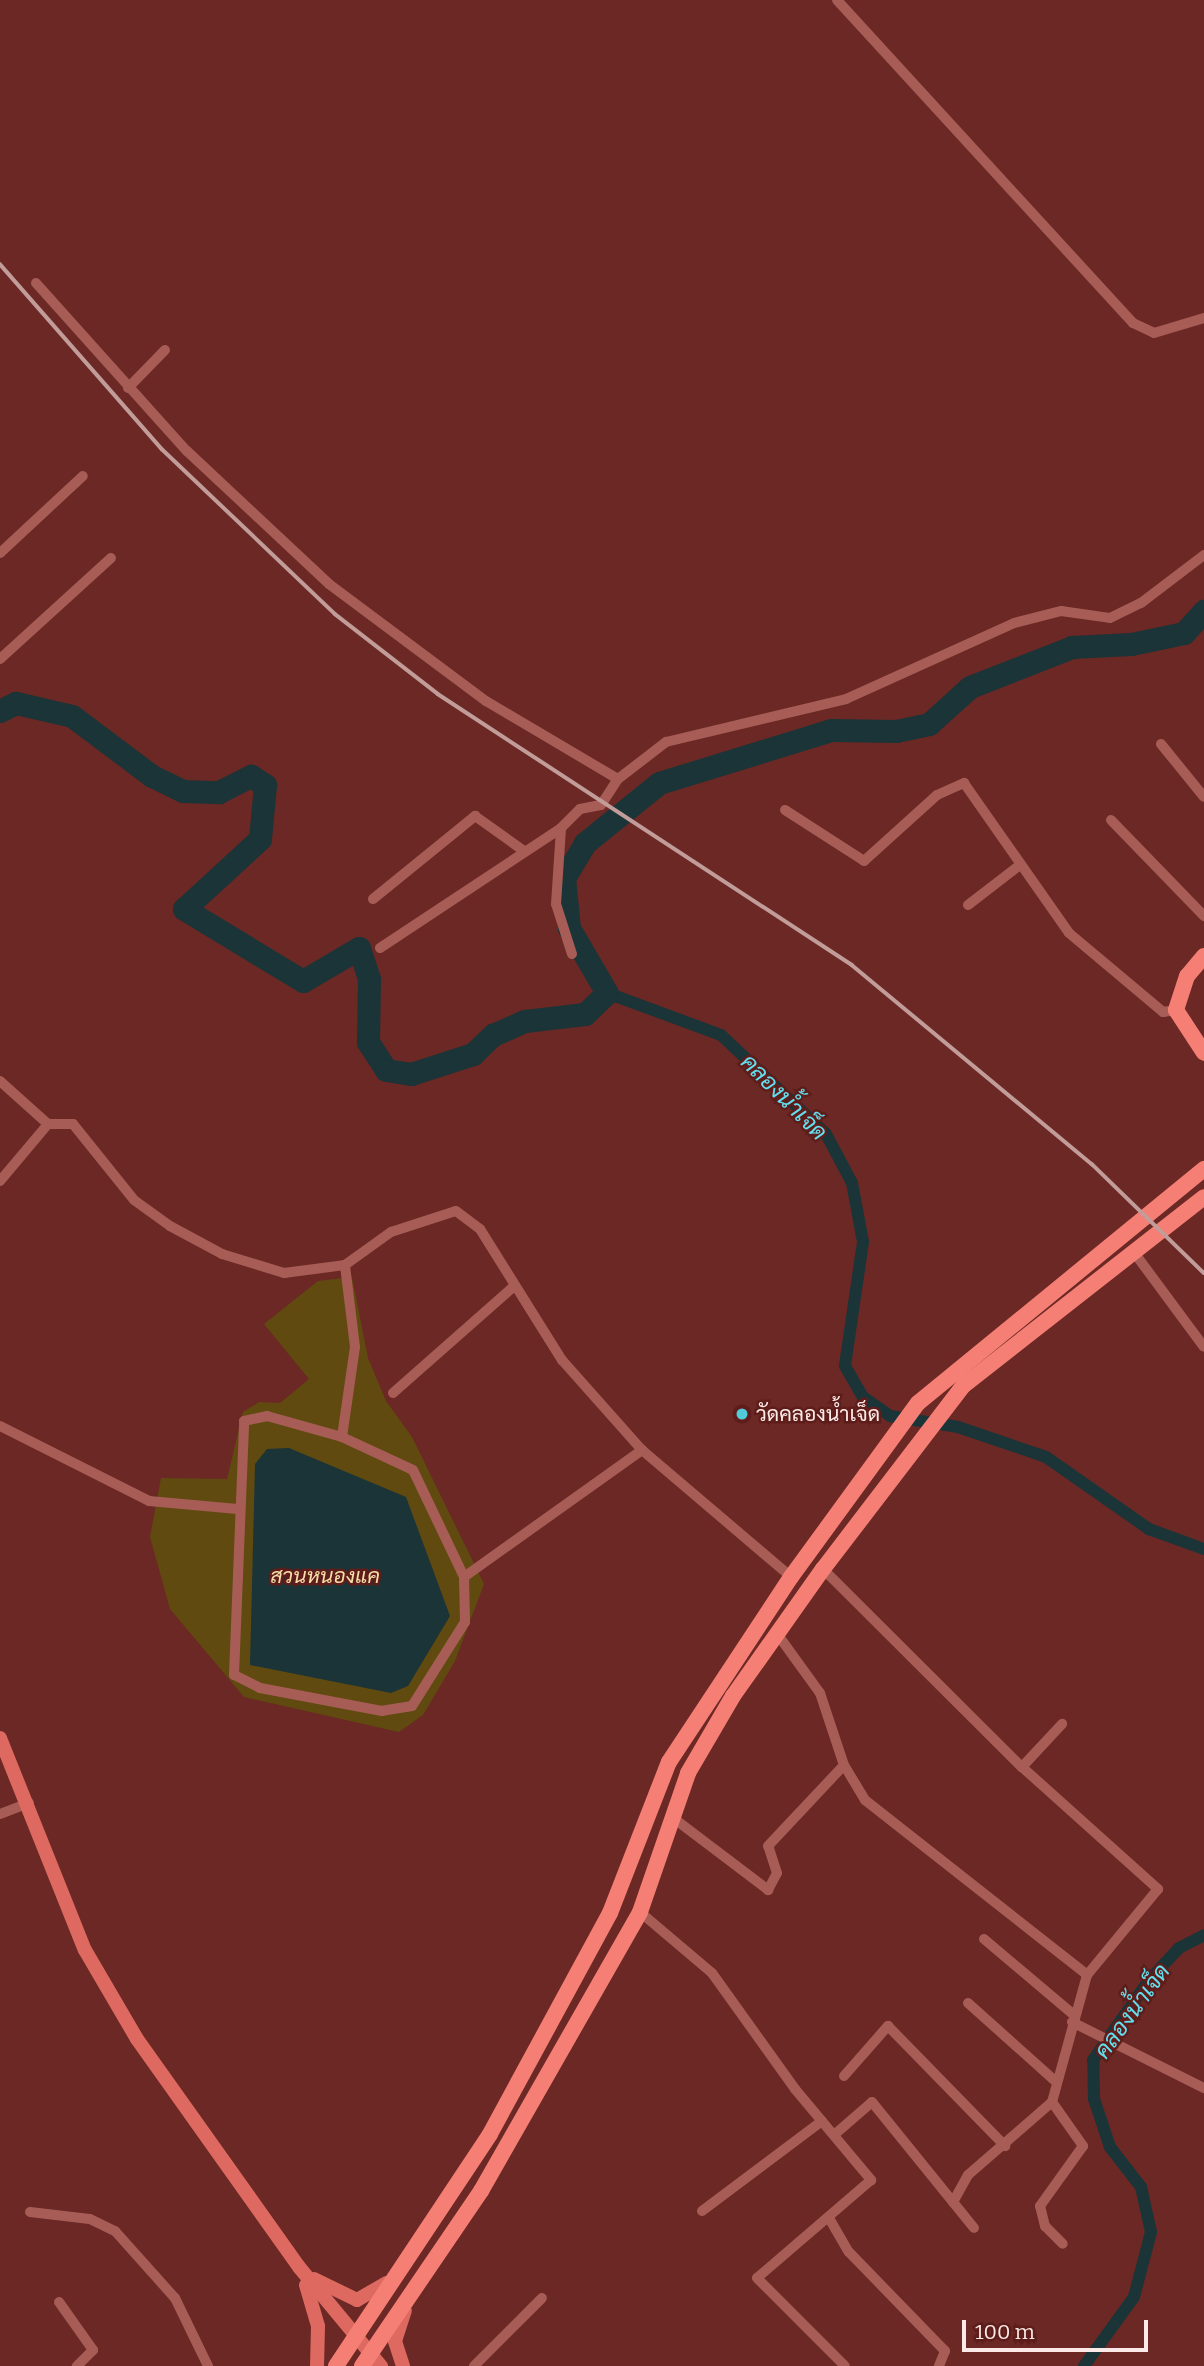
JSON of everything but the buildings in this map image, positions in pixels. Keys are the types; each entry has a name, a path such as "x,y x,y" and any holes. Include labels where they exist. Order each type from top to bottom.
{"main road":[{"path":"1204,956 1187,976 1176,1010 1204,1053"},
{"path":"336,2366 490,2134 610,1913 669,1762 791,1577 918,1403 1204,1169"},
{"path":"365,2360 481,2191 640,1912 672,1817 695,1762 823,1569 963,1387 1204,1197"}],"street":[{"path":"837,0 1133,323 1154,333 1204,318"},
{"path":"36,283 128,388 233,496 361,611 486,701 618,779"},
{"path":"128,388 166,350"},
{"path":"0,554 83,476"},
{"path":"380,948 561,828 580,809 601,805 618,779 666,742 846,699 1014,623 1061,611 1110,618 1141,603 1204,555"},
{"path":"0,659 111,558"},
{"path":"1161,744 1204,797"},
{"path":"785,810 864,861 937,795 964,783 1069,933 1163,1012 1176,1010"},
{"path":"373,899 475,816 524,851"},
{"path":"1111,820 1204,916"},
{"path":"561,828 556,904 572,954"},
{"path":"968,905 1020,865"},
{"path":"0,1081 48,1124 73,1124 134,1200 222,1254 284,1273 345,1265 391,1232 456,1211 480,1229 512,1288 562,1360 642,1450 791,1577"},
{"path":"0,1181 48,1124"},
{"path":"1133,1251 1204,1347"},
{"path":"342,1437 355,1347 345,1265"},
{"path":"393,1393 512,1288"},
{"path":"267,1416 342,1437 412,1470 464,1577 465,1622 412,1706 382,1711 260,1688 234,1675 238,1509 244,1421 267,1416"},
{"path":"0,1426 149,1501 238,1509"},
{"path":"464,1577 642,1450"},
{"path":"823,1569 1023,1767 1158,1889 1087,1975 1054,2080 1052,2102 1083,2146 1040,2206 1045,2226 1063,2244"},
{"path":"778,1634 820,1693 844,1765 865,1800 898,1832 1087,1975"},
{"path":"1023,1767 1062,1724"},
{"path":"0,1738 98,1972 137,2039 299,2267 354,2338 365,2360 382,2366"},
{"path":"672,1817 759,1890 768,1891 777,1873 768,1846 844,1765"},
{"path":"0,1814 29,1803"},
{"path":"640,1912 712,1973 822,2121 871,2180 757,2278 845,2366"},
{"path":"984,1939 1073,2018 1139,2060 1204,2088"},
{"path":"968,2003 1054,2080"},
{"path":"844,2076 888,2026 1005,2146"},
{"path":"834,2135 872,2102 974,2228"},
{"path":"953,2202 968,2175 1005,2146 1052,2102"},
{"path":"702,2211 822,2121"},
{"path":"30,2213 90,2219 115,2231 175,2298 208,2366"},
{"path":"828,2218 849,2252 945,2351 941,2364"},
{"path":"299,2267 323,2287 357,2300 379,2291 398,2272"},
{"path":"299,2267 316,2314 317,2366"},
{"path":"403,2366 396,2341 399,2323 425,2272"},
{"path":"474,2366 542,2298"},
{"path":"59,2302 93,2350 77,2366"}],"green space":[{"name":"สวนหนองแค","path":"352,1277 368,1358 386,1401 412,1437 484,1584 455,1661 423,1715 399,1732 244,1697 170,1609 150,1537 161,1478 227,1479 243,1412 259,1402 280,1403 309,1379 264,1324 318,1281"}],"water":[{"path":"289,1448 406,1497 450,1616 408,1686 391,1693 250,1665 255,1464 267,1449"}],"waterway":[{"path":"0,711 16,703 72,716 152,776 183,791 219,792 251,776 265,785 260,839 184,909 303,981 359,948 369,979 368,1042 386,1070 411,1074 473,1054 493,1035 525,1021 585,1014 607,993 569,928 564,878 585,843 659,783 831,730 896,731 929,724 970,687 1072,647 1131,644 1184,633 1204,611"},
{"name":"คลองน้ำเจ็ด","path":"607,993 721,1035 826,1134 852,1183 863,1242 845,1366 863,1397 890,1416 958,1427 1046,1457 1149,1529 1204,1549"},
{"name":"คลองน้ำเจ็ด","path":"1084,2366 1134,2297 1151,2232 1141,2187 1110,2147 1094,2099 1093,2060 1150,1979 1179,1948 1204,1935"}],"railway":[{"path":"0,264 162,449 335,614 438,694 852,965 1092,1164 1204,1273"}],"place":[{"name":"วัดคลองน้ำเจ็ด","path":"742,1414"}]}
